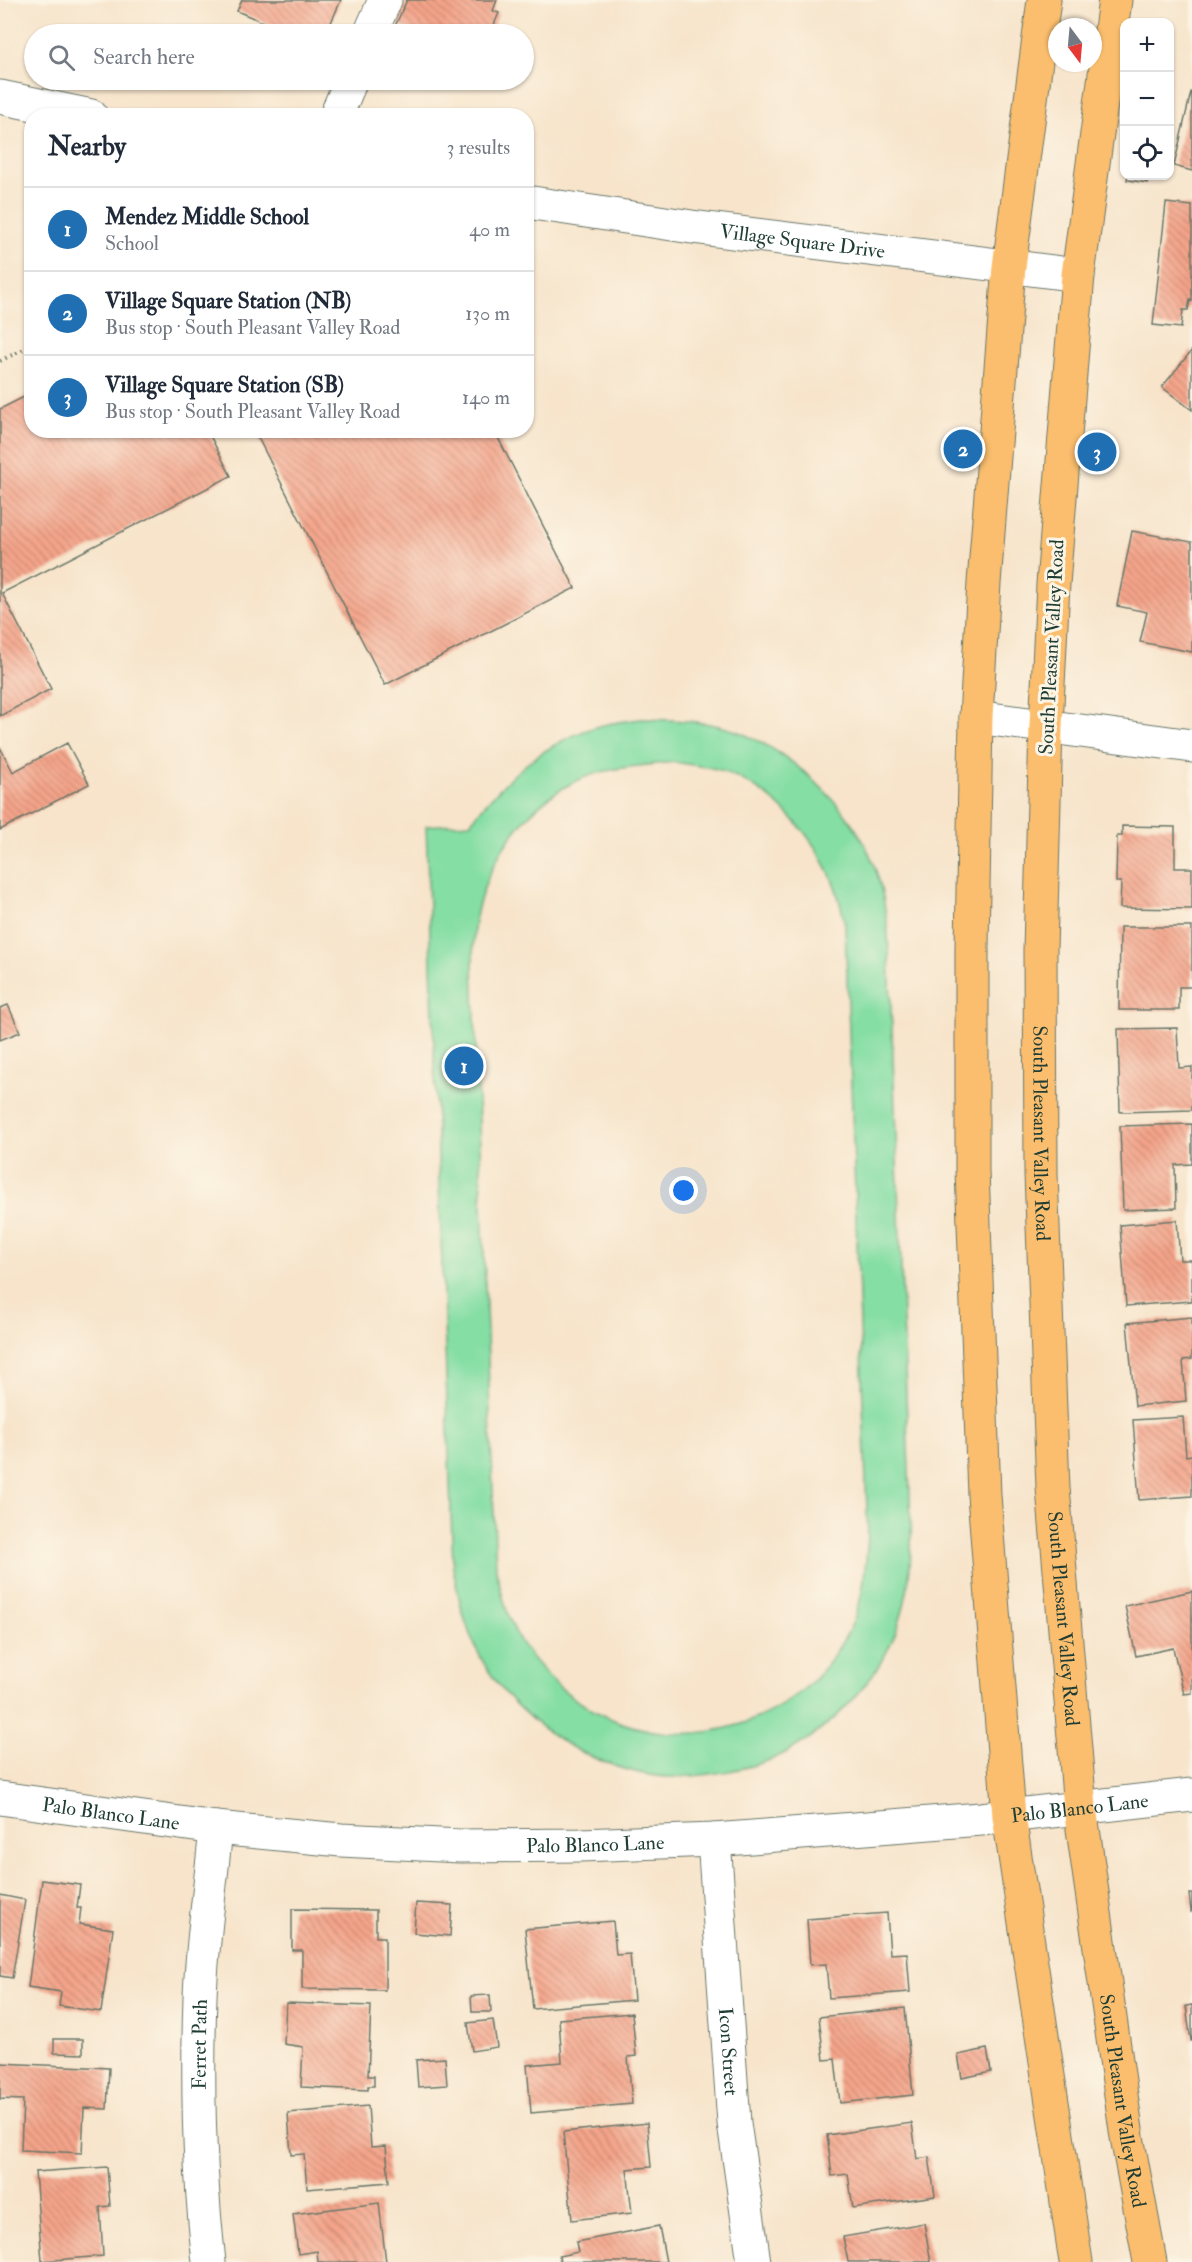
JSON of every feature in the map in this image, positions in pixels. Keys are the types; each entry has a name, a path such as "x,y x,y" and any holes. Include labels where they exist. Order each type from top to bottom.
{"main road":[{"path":"1044,0 1009,267 976,717 972,948 973,1181 984,1495 1009,1816 1076,2262"},
{"name":"South Pleasant Valley Road","path":"1115,0 1078,275 1053,584 1046,726 1040,951 1041,1174 1053,1488 1080,1808 1127,2137 1150,2262"}],"street":[{"path":"374,24 385,0"},
{"path":"339,108 347,90"},
{"path":"0,98 51,108"},
{"name":"Village Square Drive","path":"534,203 692,227 1078,275"},
{"path":"976,717 1192,746"},
{"name":"Palo Blanco Lane","path":"0,1798 216,1828 341,1840 460,1846 580,1845 714,1840 1009,1816 1192,1795"},
{"name":"Ferret Path","path":"209,2262 204,2222 199,2111 200,1995 216,1828"},
{"name":"Icon Street","path":"714,1840 734,2123 754,2262"}],"path":[{"path":"0,361 24,349"}],"green space":[{"path":"641,719 689,721 736,731 759,741 781,755 823,789 857,831 869,854 883,896 889,954 911,1523 908,1588 905,1601 890,1646 879,1666 850,1702 816,1734 777,1757 753,1766 683,1777 646,1774 623,1769 579,1751 534,1721 507,1695 485,1666 468,1630 453,1567 426,826 470,823 511,777 543,752 579,733 599,726","holes":["674,762 720,770 739,778 774,801 789,815 815,847 834,884 842,909 845,924 868,1537 863,1587 853,1623 831,1658 812,1681 798,1694 768,1713 735,1726 702,1732 669,1733 636,1727 604,1716 574,1698 547,1675 519,1639 500,1588 496,1570 473,966 475,922 482,896 498,857 523,822 554,794 584,778 609,770"]}],"building":[{"path":"242,0 341,0 330,24 268,24 237,11"},
{"path":"407,0 497,0 493,11 499,13 494,24 396,24"},
{"path":"1191,92 1192,92 1192,171 1174,166"},
{"path":"1127,180 1147,180 1147,183"},
{"path":"1166,203 1192,206 1192,301 1190,300 1188,310 1183,310 1181,328 1153,325"},
{"path":"1192,350 1192,410 1162,387"},
{"path":"24,397 24,438 211,438 231,476 2,593 51,689 0,716 0,409"},
{"path":"258,438 498,438 575,588 385,685"},
{"path":"1132,531 1192,542 1192,652 1140,642 1147,612 1117,606"},
{"path":"67,743 89,784 0,830 0,747 13,772"},
{"path":"1122,826 1175,827 1175,868 1192,868 1192,909 1120,908 1121,882 1116,882 1117,836 1122,836"},
{"path":"1120,927 1192,927 1192,987 1179,987 1179,1010 1119,1010"},
{"path":"8,1005 20,1032 0,1040 0,1008"},
{"path":"1177,1028 1179,1068 1192,1067 1192,1110 1120,1112 1118,1029"},
{"path":"1192,1124 1192,1164 1175,1165 1176,1208 1123,1210 1120,1126"},
{"path":"1177,1220 1180,1260 1192,1260 1192,1301 1126,1306 1120,1225"},
{"path":"1192,1317 1192,1359 1183,1360 1186,1401 1135,1406 1127,1323"},
{"path":"1183,1417 1186,1456 1192,1455 1192,1496 1139,1500 1133,1420"},
{"path":"1192,1591 1192,1693 1184,1694 1173,1648 1136,1656 1125,1606"},
{"path":"42,1880 80,1885 77,1908 81,1908 79,1924 113,1929 101,2012 59,2006 61,1992 28,1987"},
{"path":"1189,1894 1192,1894 1191,1912"},
{"path":"0,1895 25,1900 12,1978 0,1976"},
{"path":"416,1903 452,1905 450,1936 414,1933"},
{"path":"292,1909 376,1910 376,1937 385,1937 385,1990 302,1989 302,1950 292,1950"},
{"path":"887,1913 890,1954 907,1953 910,1992 829,1998 826,1964 810,1965 807,1919"},
{"path":"613,1921 616,1955 630,1954 634,2000 533,2009 525,1929"},
{"path":"490,1995 491,2012 472,2012 471,1996"},
{"path":"286,2003 371,2006 368,2076 374,2076 374,2086 368,2086 368,2090 301,2087 303,2047 284,2044"},
{"path":"1192,2005 1192,2041 1191,2041 1186,2006"},
{"path":"905,2008 913,2095 840,2103 835,2059 824,2060 819,2017"},
{"path":"632,2013 636,2056 628,2057 632,2104 531,2113 527,2065 562,2062 559,2019"},
{"path":"493,2020 497,2047 472,2051 468,2023"},
{"path":"54,2039 83,2039 83,2054 54,2053"},
{"path":"987,2049 991,2072 962,2078 958,2055"},
{"path":"445,2058 447,2085 418,2087 416,2060"},
{"path":"0,2063 109,2068 107,2109 84,2108 82,2153 21,2150 23,2100 0,2099"},
{"path":"368,2106 371,2147 386,2146 389,2182 307,2189 304,2154 291,2155 288,2113"},
{"path":"647,2123 651,2167 627,2169 632,2213 572,2220 563,2132"},
{"path":"912,2123 917,2159 929,2157 935,2196 853,2208 848,2174 832,2176 827,2135"},
{"path":"107,2167 110,2206 100,2207 103,2256 42,2261 35,2172"},
{"path":"379,2203 386,2262 318,2262 317,2251 298,2254 293,2214"},
{"path":"924,2223 931,2262 848,2262 843,2237"},
{"path":"659,2226 666,2262 560,2262 559,2256 578,2252 576,2242"}],"place":[{"name":"Village Square Station (NB)","path":"963,449"},
{"name":"Village Square Station (SB)","path":"1097,452"},
{"name":"Mendez Middle School","path":"464,1066"}]}
